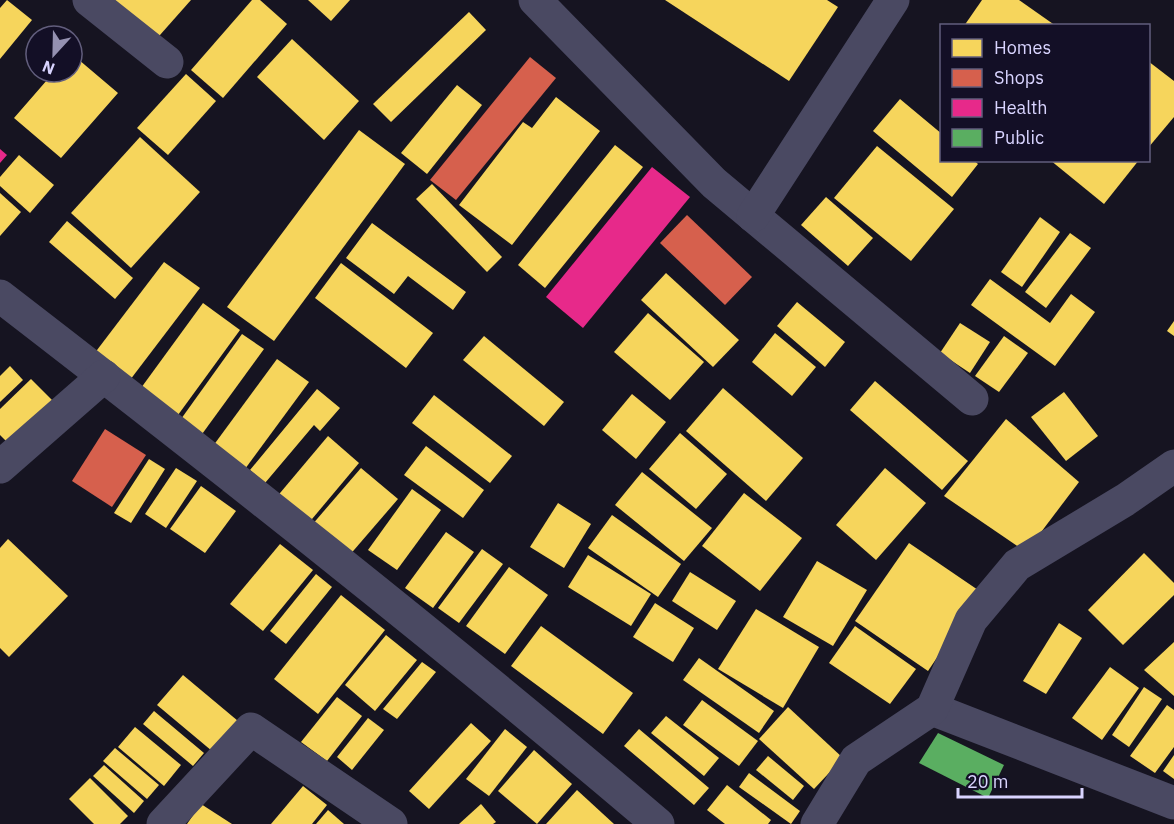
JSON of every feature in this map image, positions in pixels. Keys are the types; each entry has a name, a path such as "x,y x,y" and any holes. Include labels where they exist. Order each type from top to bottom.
{"street":[{"path":"89,0 167,62"},
{"path":"535,0 714,183 972,399"},
{"path":"753,216 893,0"},
{"path":"0,296 515,703 658,824"},
{"path":"0,467 104,376"},
{"path":"817,824 856,760 932,709 971,620 1017,565 1125,500 1174,466"},
{"path":"932,709 1174,803"},
{"path":"163,824 251,729 391,824"}],"building: Homes":[{"path":"7,0 32,20 29,24 24,24 24,30 0,59 0,8"},
{"path":"103,0 191,0 152,44"},
{"path":"252,0 260,0 287,24 223,98 191,70"},
{"path":"308,0 350,0 331,21"},
{"path":"665,0 827,0 838,7 789,81"},
{"path":"982,0 1019,0 1053,24 965,24"},
{"path":"469,12 486,30 391,122 373,104"},
{"path":"292,39 359,101 324,140 257,77"},
{"path":"1150,63 1174,81 1174,117 1150,146"},
{"path":"84,64 118,93 61,158 14,118 44,84 84,84"},
{"path":"186,74 216,101 168,155 137,128"},
{"path":"457,85 482,105 427,174 401,153"},
{"path":"556,97 600,131 512,245 459,205 523,122 532,128"},
{"path":"900,99 940,132 940,162 976,162 978,164 952,197 873,131"},
{"path":"359,130 405,164 274,341 227,307"},
{"path":"140,137 200,192 131,268 71,213"},
{"path":"615,145 643,167 545,288 518,265"},
{"path":"877,146 954,209 911,261 834,198"},
{"path":"19,155 54,185 30,213 0,186 0,177"},
{"path":"1052,162 1137,162 1104,204"},
{"path":"432,184 502,257 487,272 416,199"},
{"path":"0,193 21,212 0,236"},
{"path":"826,197 873,238 848,266 801,225"},
{"path":"1040,217 1060,232 1022,287 1001,272"},
{"path":"67,221 133,278 115,299 49,242"},
{"path":"372,223 466,292 453,310 408,276 394,294 346,258"},
{"path":"1070,233 1091,248 1046,308 1025,292"},
{"path":"164,262 200,288 130,380 94,354"},
{"path":"341,263 433,333 406,368 315,298"},
{"path":"666,273 739,340 713,367 641,300"},
{"path":"990,279 1050,323 1071,294 1095,312 1055,366 971,305"},
{"path":"797,302 845,342 825,367 777,326"},
{"path":"203,303 240,330 178,415 141,388"},
{"path":"648,313 704,362 670,400 614,352"},
{"path":"1174,321 1174,336 1167,331"},
{"path":"960,323 990,342 970,373 940,353"},
{"path":"775,333 816,367 792,396 752,362"},
{"path":"242,334 264,349 197,441 176,426"},
{"path":"484,336 564,402 544,426 463,360"},
{"path":"1004,336 1028,353 999,392 975,376"},
{"path":"277,359 309,382 245,469 213,446"},
{"path":"10,366 23,380 0,402 0,376"},
{"path":"31,379 55,403 11,446 0,435 0,409"},
{"path":"875,381 968,461 942,490 850,410"},
{"path":"723,388 803,458 766,501 686,431"},
{"path":"317,389 340,408 320,431 314,425 265,483 250,470"},
{"path":"1064,392 1098,436 1066,461 1031,417"},
{"path":"632,394 666,422 636,459 602,430"},
{"path":"434,395 512,456 490,483 412,423"},
{"path":"1006,419 1079,482 1026,552 944,496"},
{"path":"680,433 727,474 696,509 649,469"},
{"path":"328,436 359,463 307,525 275,499"},
{"path":"426,446 484,490 463,518 404,475"},
{"path":"149,459 165,469 131,523 114,513"},
{"path":"176,468 197,481 166,528 145,514"},
{"path":"361,468 398,499 348,557 311,526"},
{"path":"885,468 926,503 876,560 836,525"},
{"path":"642,472 712,528 684,561 615,505"},
{"path":"201,486 236,511 205,553 170,529"},
{"path":"412,489 441,510 397,570 368,550"},
{"path":"744,493 802,538 760,591 702,546"},
{"path":"558,503 591,524 564,568 530,547"},
{"path":"612,515 681,564 658,597 588,548"},
{"path":"446,532 474,552 433,608 405,588"},
{"path":"8,539 68,596 9,657 0,648 0,548"},
{"path":"909,543 981,592 928,671 855,621"},
{"path":"280,544 313,570 263,631 230,604"},
{"path":"482,549 503,564 459,623 438,608"},
{"path":"1144,553 1174,583 1174,595 1123,645 1088,610"},
{"path":"588,555 651,594 631,626 568,587"},
{"path":"817,561 867,590 833,646 783,617"},
{"path":"509,567 548,595 505,654 466,626"},
{"path":"690,572 736,601 717,630 672,601"},
{"path":"316,574 332,587 286,644 270,631"},
{"path":"341,595 385,630 318,714 274,679"},
{"path":"655,603 694,628 673,662 633,637"},
{"path":"756,609 819,647 783,708 718,669"},
{"path":"1059,623 1082,638 1046,694 1023,681"},
{"path":"541,626 633,693 603,734 511,666"},
{"path":"855,626 916,669 890,704 829,663"},
{"path":"386,635 417,660 375,711 345,685"},
{"path":"1174,642 1174,696 1144,670"},
{"path":"699,658 774,711 759,733 683,680"},
{"path":"422,662 436,672 397,719 383,709"},
{"path":"1110,667 1139,688 1102,740 1072,718"},
{"path":"183,675 238,721 212,751 157,705"},
{"path":"1144,687 1162,699 1129,747 1112,735"},
{"path":"337,697 362,716 327,761 301,742"},
{"path":"702,700 758,741 739,766 683,725"},
{"path":"1167,705 1174,710 1174,747 1155,773 1130,756"},
{"path":"788,707 843,758 814,789 759,739"},
{"path":"154,711 204,753 193,766 143,724"},
{"path":"666,716 719,758 704,776 651,733"},
{"path":"368,718 384,730 352,770 337,757"},
{"path":"471,723 491,741 429,809 409,791"},
{"path":"135,727 181,765 164,786 118,747"},
{"path":"505,729 527,747 489,796 466,779"},
{"path":"639,729 709,788 694,805 624,746"},
{"path":"115,748 159,785 147,799 103,761"},
{"path":"534,750 572,784 537,824 498,791"},
{"path":"1174,755 1174,779 1163,771"},
{"path":"768,756 804,786 793,800 756,770"},
{"path":"104,765 144,801 134,813 93,776"},
{"path":"749,773 800,811 791,824 739,787"},
{"path":"90,778 128,816 120,824 94,824 69,799"},
{"path":"727,785 771,820 768,824 725,824 707,810"},
{"path":"303,786 327,805 312,824 271,824"},
{"path":"577,790 614,824 546,824"},
{"path":"201,804 232,824 187,824"},
{"path":"481,804 496,822 493,824 459,824"},
{"path":"328,810 344,824 316,824"}],"building: Shops":[{"path":"530,57 556,78 456,200 430,180"},
{"path":"687,215 752,277 725,305 660,243"},
{"path":"105,429 146,455 112,507 72,481"}],"building: Health":[{"path":"0,149 7,155 0,163"},
{"path":"652,167 690,197 583,328 546,297"}],"building: Public":[{"path":"938,733 1004,765 988,798 919,763"}]}
